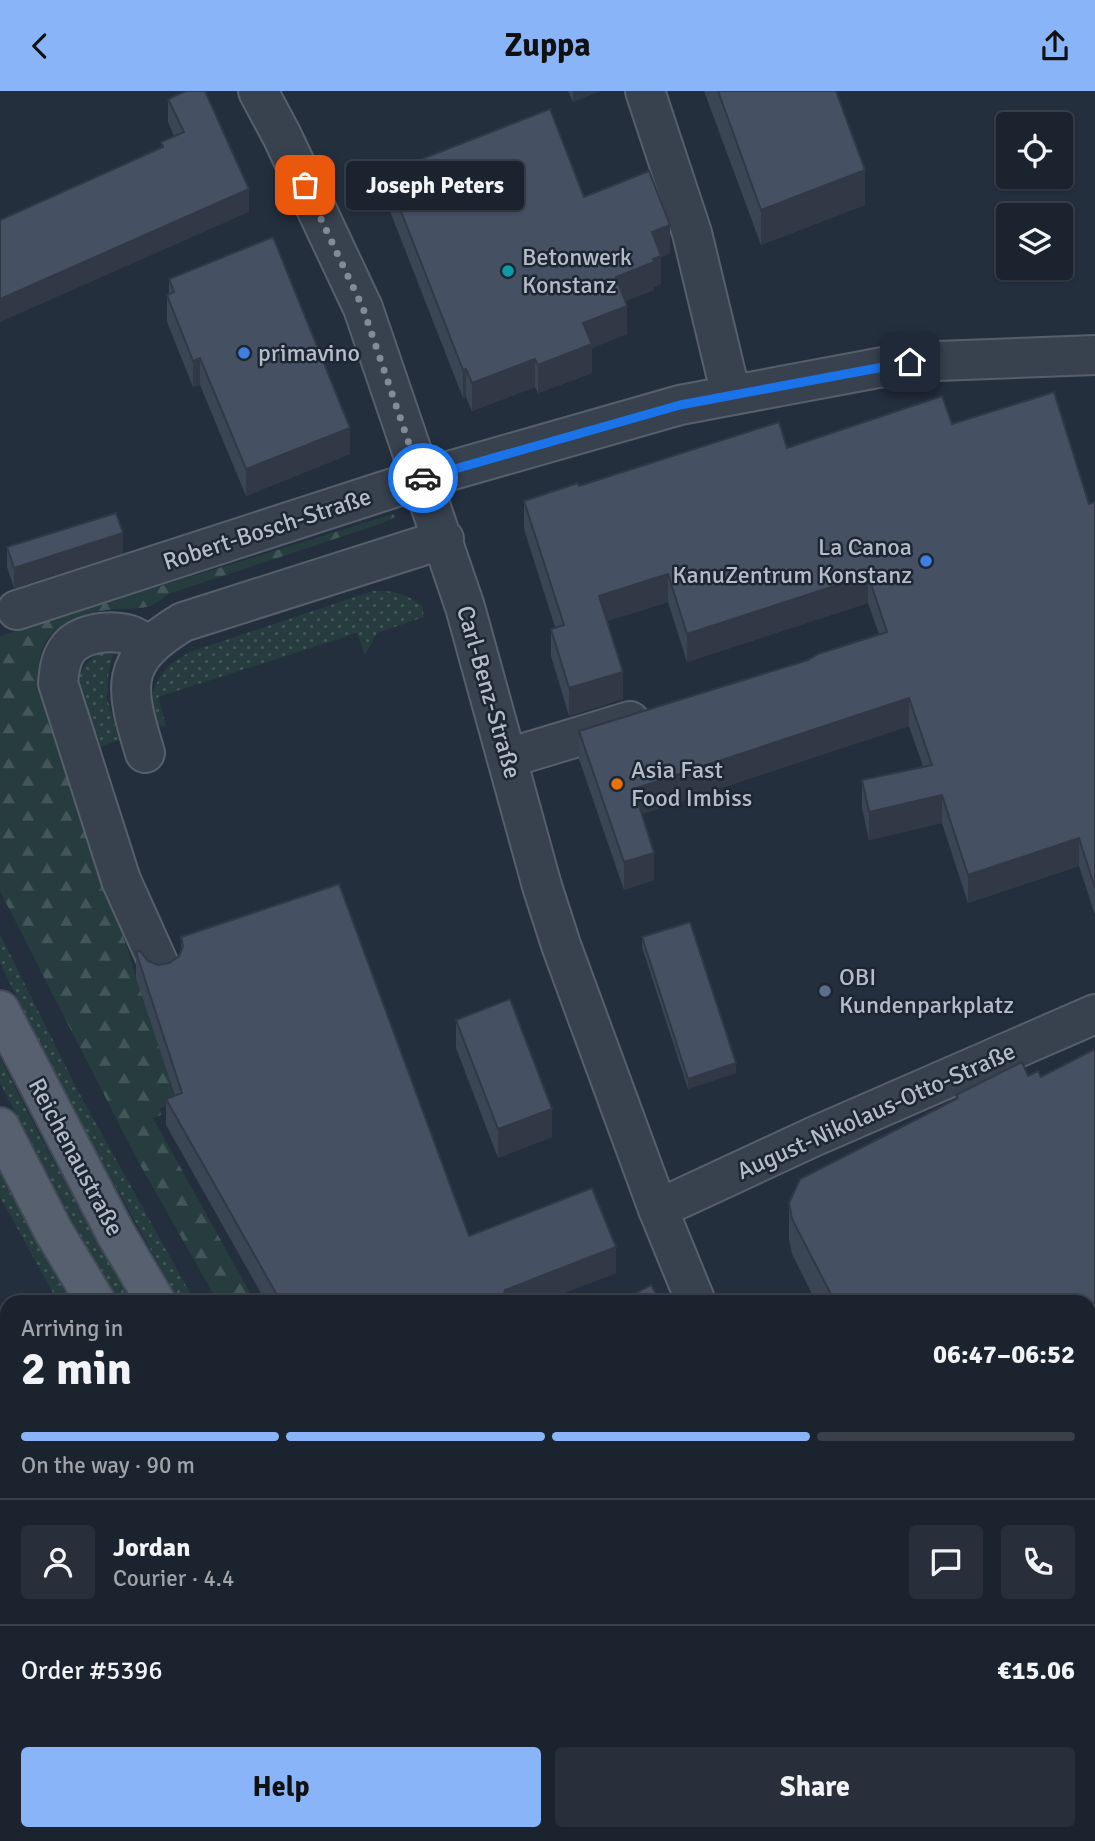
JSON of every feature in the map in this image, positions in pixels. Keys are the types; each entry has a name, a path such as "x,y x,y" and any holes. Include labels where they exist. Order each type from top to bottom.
{"main road":[{"name":"Reichenaustraße","path":"0,1010 97,1200 152,1295"},
{"path":"0,1127 54,1232 92,1295"}],"street":[{"name":"Carl-Benz-Straße","path":"258,91 363,308 444,540 561,945 658,1209 693,1295"},
{"path":"645,91 692,233 731,395"},
{"name":"Robert-Bosch-Straße","path":"17,610 421,479 680,405 910,362 1095,355"},
{"path":"145,753 129,696 130,684 139,660 150,645 183,622 444,540"},
{"path":"150,645 129,635 97,634 75,642 66,651 59,670 58,683 121,880 161,969"},
{"path":"508,758 659,712"},
{"name":"August-Nikolaus-Otto-Straße","path":"658,1209 813,1137 1095,1014"}],"green space":[{"path":"393,514 395,517 168,594 152,605 87,614 63,624 54,631 47,640 39,663 40,678 177,1103 160,1108 161,1115 153,1118 251,1295 214,1295 138,1161 0,891 0,636"},
{"path":"373,591 393,592 411,598 422,606 424,617 377,633 365,655 357,633 158,697 166,726 162,727 156,720 152,704 155,686 165,670 178,659 190,652"},
{"path":"106,651 113,653 107,698 119,740 94,749 81,707 79,681 83,669 92,659"},
{"path":"0,934 78,1091 191,1295 176,1295 66,1096 0,963"},
{"path":"0,1058 42,1140 129,1295 114,1295 0,1083"},
{"path":"0,1172 67,1295 54,1295 0,1197"}],"building":[{"path":"186,91 205,91 249,189 0,299 0,220 163,147 161,142 184,132 168,99"},
{"path":"718,91 836,91 865,170 761,210"},
{"name":"Betonwerk Konstanz","path":"550,109 584,197 649,171 670,225 652,232 661,256 653,259 654,262 616,277 627,306 583,323 592,344 538,365 535,359 472,383 466,369 463,370 386,173"},
{"name":"primavino","path":"273,237 350,428 246,469 200,358 193,361 167,295 174,292 169,279"},
{"path":"1054,392 1089,504 1095,502 1095,888 1079,838 968,875 942,795 869,812 862,780 932,765 909,698 634,789 654,853 624,862 579,731 808,660 818,654 887,632 868,575 687,634 668,574 599,596 623,672 569,688 551,629 564,625 524,501 779,422 787,448 942,396 952,424"},
{"path":"116,513 123,533 14,568 7,547"},
{"path":"339,884 469,1236 592,1188 616,1247 505,1290 504,1295 277,1295 166,1099 182,1093 136,952 140,951 148,961 158,965 169,963 179,956 183,946 181,937"},
{"path":"690,922 736,1063 688,1079 642,937"},
{"path":"510,999 552,1109 498,1129 456,1020"},
{"path":"1095,1049 1095,1295 831,1295 792,1219 789,1203 800,1179 1022,1062 1028,1076 1038,1071 1041,1077"},
{"path":"651,1285 657,1295 632,1295"}],"way so far":[{"path":"305,185 363,308 421,479 423,478"}],"place":[{"name":"Joseph Peters","path":"305,185"},
{"name":"Betonwerk Konstanz","path":"508,271"},
{"name":"primavino","path":"244,353"},
{"name":"La Canoa KanuZentrum Konstanz","path":"926,561"},
{"name":"Asia Fast Food Imbiss","path":"617,784"},
{"name":"OBI Kundenparkplatz","path":"825,991"}],"route":[{"path":"423,478 680,405 910,362"}]}
